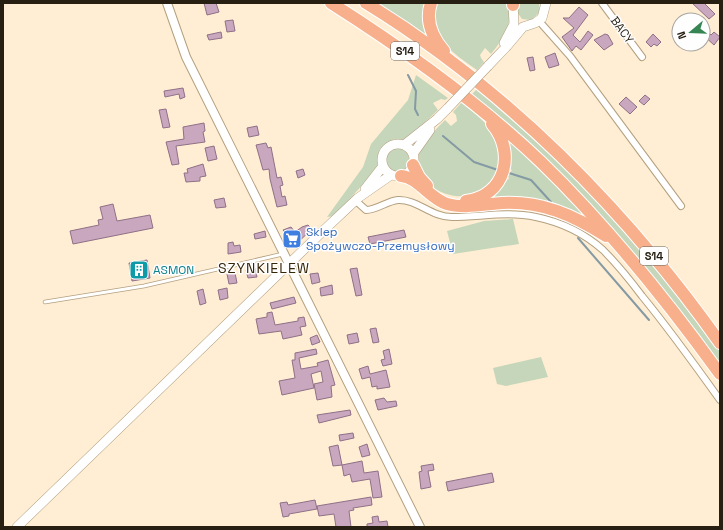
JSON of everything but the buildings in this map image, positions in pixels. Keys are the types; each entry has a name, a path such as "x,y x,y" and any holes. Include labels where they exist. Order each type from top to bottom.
{"highway":[{"name":"S14","path":"331,3 399,47 475,104 540,161 624,249 672,309 720,374"},
{"name":"S14","path":"366,3 458,67 525,123 605,201 668,273 720,343"},
{"path":"431,3 429,22 432,34 438,45 458,67"},
{"path":"413,160 419,177 436,195 450,201 469,201 477,199 490,191 502,173 506,157 505,149 499,134 475,104"},
{"path":"396,175 409,178 439,201 450,205 514,203 552,208 579,219 624,249"}],"main road":[{"path":"17,527 357,200 383,166 382,158 386,149 395,144 404,145 437,119 507,46 523,27 539,21 544,14 545,4"},
{"path":"513,6 518,20 530,24"},
{"path":"497,55 514,24 513,6"},
{"path":"357,200 396,175 408,172 413,160 437,119"},
{"path":"404,145 413,160"},
{"path":"383,166 396,175"}],"street":[{"path":"167,3 186,57 291,265 420,527"},
{"name":"BACY","path":"602,3 642,57"},
{"path":"539,21 570,56 681,206"},
{"path":"357,200 366,210 397,200 408,201 432,213 451,217 514,214 536,217 563,224 582,234 603,250 627,277 670,331 720,400"}],"lane":[{"path":"45,302 144,286 285,254"}],"green space":[{"path":"377,3 426,3 427,37"},
{"path":"436,3 510,3 510,18 504,36 491,54 485,48 480,55 484,62 477,70 451,50 439,35 435,25 434,15"},
{"path":"517,3 539,3 540,12 531,20 522,19 517,12"},
{"path":"416,75 448,98 445,100 441,99 433,103 438,110 406,140 394,139 381,148 378,155 377,169 334,216 327,217 363,167 371,144 408,100"},
{"path":"477,89 540,143 624,228 720,350 720,367 679,310 471,95"},
{"path":"462,102 479,117 496,136 501,151 497,176 485,190 471,195 457,196 443,193 431,186 422,176 418,164 420,151 424,143 445,120 451,126 457,121 456,115 453,112"},
{"path":"511,143 573,202 585,218 548,200 546,202 488,199 505,180 509,179 508,176 512,170 510,169 509,145"},
{"path":"397,148 402,149 408,155 408,165 402,171 397,172 392,171 386,165 385,160 386,155 392,149"},
{"path":"513,219 519,244 453,254 447,231 484,221"},
{"path":"541,357 548,377 506,386 497,384 493,368"}],"waterway":[{"path":"408,75 416,91 415,109 418,115"},
{"path":"443,136 474,162 498,170"},
{"path":"509,173 531,180 551,202"},
{"path":"578,238 649,320"}],"place":[{"name":"Sklep Spożywczo-Przemysłowy","path":"292,239"},
{"name":"ASMON","path":"139,270"}],"district":[{"name":"SZYNKIELEW","path":"264,268"}]}
